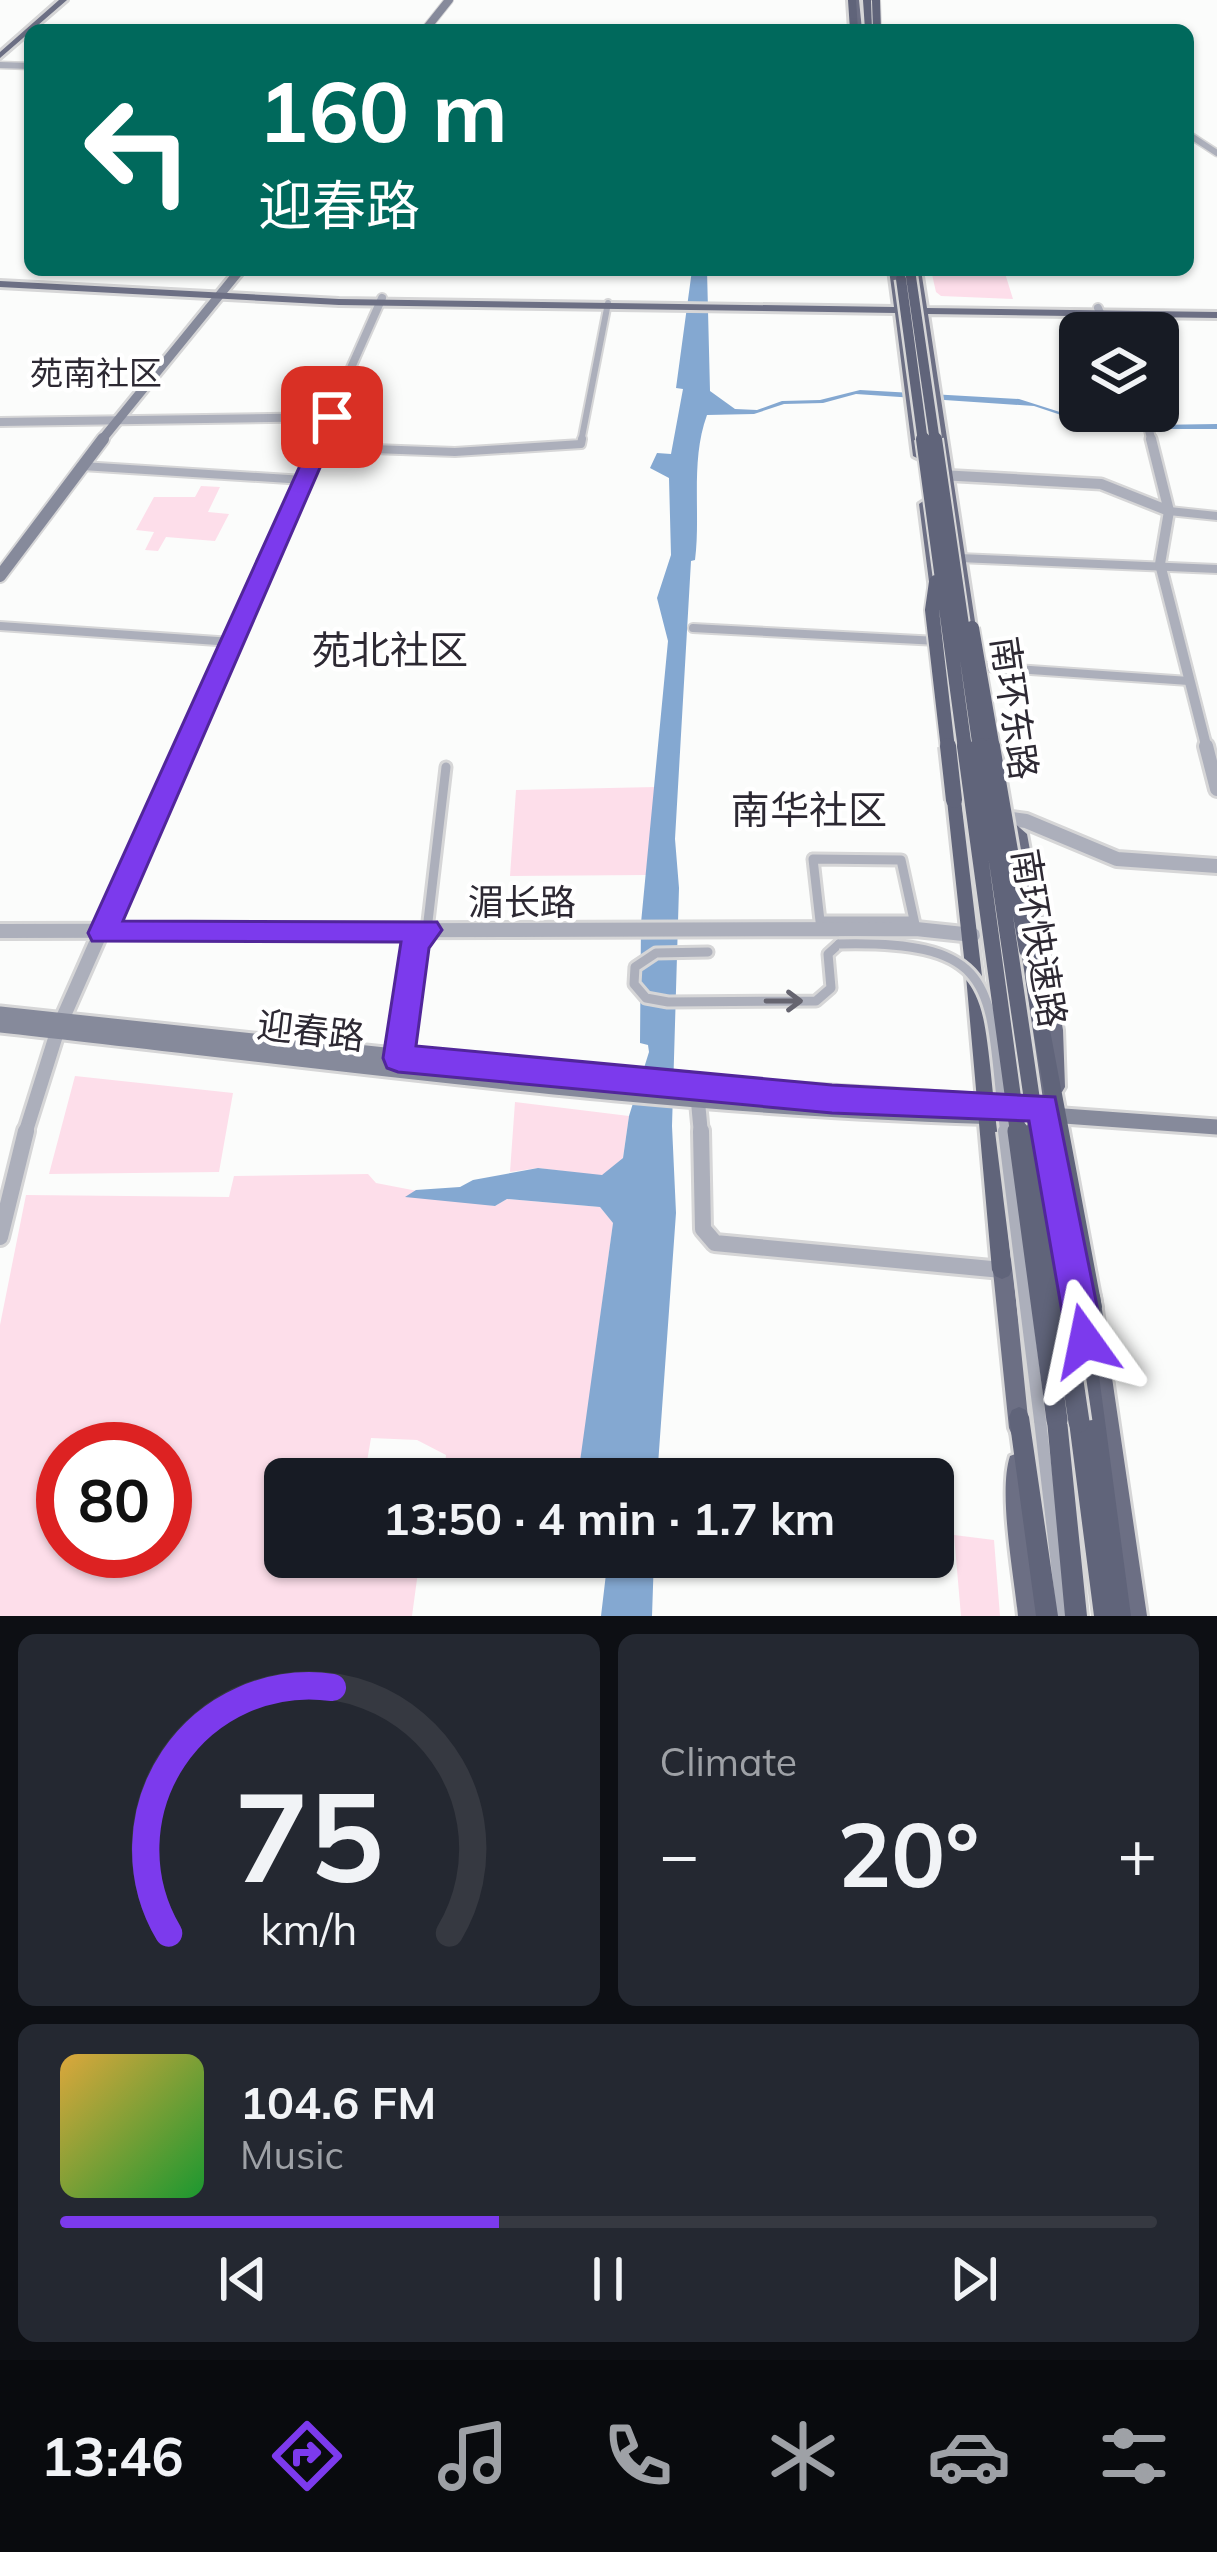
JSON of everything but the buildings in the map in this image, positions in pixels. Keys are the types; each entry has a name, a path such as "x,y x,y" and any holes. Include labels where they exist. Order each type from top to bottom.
{"highway":[{"name":"南环快速路","path":"898,276 946,560"},
{"name":"南环快速路","path":"914,276 1076,1616"},
{"path":"946,560 932,610 973,935 972,984 1002,1110 1002,1270"},
{"path":"946,560 969,610 1027,950 1120,1616"},
{"name":"南环快速路","path":"1049,1420 1105,1616"},
{"path":"1047,1616 1049,1420"}],"main road":[{"path":"40,24 66,0"},
{"path":"40,24 66,0"},
{"path":"432,24 451,0"},
{"path":"0,60 24,38"},
{"path":"0,60 24,39"},
{"path":"0,560 232,276"},
{"name":"南环东路","path":"898,276 921,474 975,666 997,817"},
{"name":"南环东路","path":"914,276 947,476 943,642 1002,1110 1002,1270 1049,1420 1017,1502 1029,1616"},
{"path":"0,283 382,300 1217,313"},
{"path":"0,576 112,421"},
{"path":"952,708 940,723 941,736 964,906 973,935"},
{"path":"997,817 1019,834 1054,1030 1058,1067 1050,1111 1093,1307 1136,1616"},
{"name":"迎春路","path":"0,1014 397,1065 678,1093 1002,1110"},
{"name":"迎春路","path":"0,1024 60,1025"},
{"name":"迎春路","path":"678,1093 698,1102 832,1113 1050,1111 1217,1123"},
{"path":"1002,1110 1034,1238"},
{"path":"1003,1234 1065,1240"}],"street":[{"path":"0,1237 14,1169 60,1025 382,300"},
{"path":"319,447 455,452 580,444 607,305"},
{"path":"0,422 332,417"},
{"path":"1152,432 1169,511 1160,564 1217,789"},
{"path":"80,466 304,480"},
{"path":"921,474 1101,484 1169,511 1217,516"},
{"path":"946,560 1217,569"},
{"path":"0,626 232,642"},
{"path":"693,628 943,642"},
{"path":"946,665 1189,681"},
{"path":"397,1065 414,944 427,930 446,767"},
{"path":"967,815 1030,819 1076,847 1118,859 1217,866"},
{"path":"813,859 901,860 914,925 820,921 813,859"},
{"name":"湄长路","path":"0,932 685,931 914,925 973,935"},
{"path":"708,952 643,958 633,972 634,984 653,1000 822,999 831,988 829,952 839,944 924,945 962,962 982,985 1049,1420 1063,1616"},
{"path":"698,1102 704,1132 701,1228 711,1242 733,1248 1002,1270"}],"shaded area":[{"path":"932,276 1006,276 1013,299 941,296"},
{"path":"201,486 220,487 208,512 229,514 215,541 166,537 158,551 145,550 154,532 136,530 154,497 195,497"},
{"path":"656,787 646,875 510,876 516,790"},
{"path":"75,1076 233,1093 219,1172 49,1174"},
{"path":"515,1102 629,1116 623,1158 602,1176 538,1168 510,1172"},
{"path":"368,1174 376,1183 495,1206 507,1199 600,1207 613,1223 581,1458 446,1458 417,1440 371,1438 368,1458 264,1458 264,1578 417,1578 412,1616 0,1616 0,1325 26,1195 229,1197 234,1176"},
{"path":"954,1535 994,1540 1000,1616 961,1616"}],"water":[{"path":"691,276 707,276 710,391 735,409 757,410 782,401 820,400 860,390 1019,399 1059,414 1034,406 856,394 823,403 784,404 754,414 707,415 697,469 697,543 691,561 675,839 679,888 672,1126 676,1213 658,1458 580,1458 613,1223 600,1207 507,1199 495,1206 405,1197 416,1190 460,1187 473,1180 538,1168 602,1175 623,1158 629,1116 649,1052 648,1045 640,1043 641,923 668,641 657,598 671,555 669,478 650,468 657,453 671,454 683,389 676,388"},
{"path":"1217,424 1217,429 1179,429 1179,425"},
{"path":"606,1578 653,1578 652,1616 601,1616"}],"district":[{"name":"苑南社区","path":"96,372"},
{"name":"苑北社区","path":"390,649"},
{"name":"南华社区","path":"809,809"}],"route":[{"path":"332,417 103,933 427,930 414,944 398,1058 832,1099 1043,1107 1085,1341"}]}
